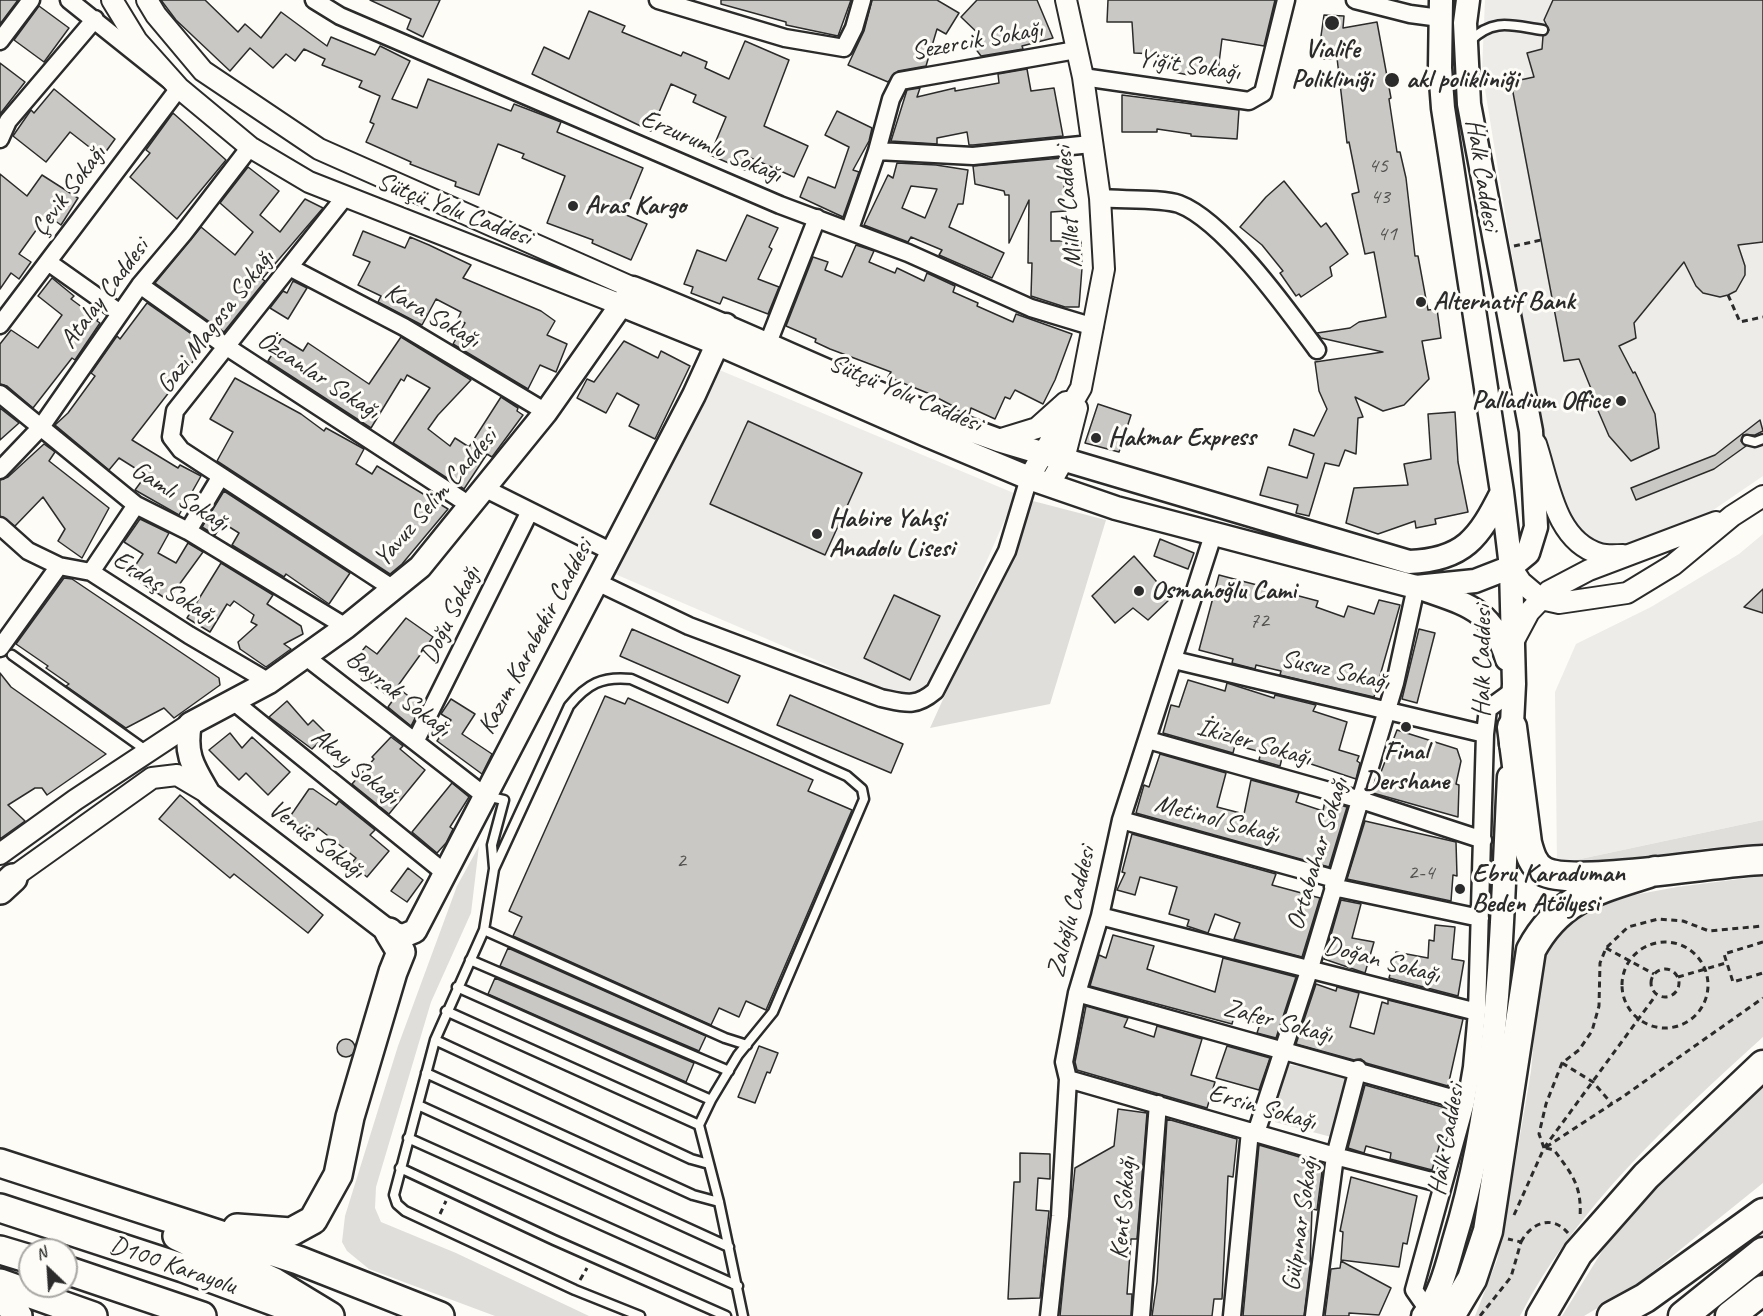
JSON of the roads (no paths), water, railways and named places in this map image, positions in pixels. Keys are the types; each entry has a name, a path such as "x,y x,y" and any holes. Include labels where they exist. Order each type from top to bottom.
{"highway":[{"path":"1512,727 1527,843 1530,857 1542,870 1565,876 1655,871 1763,860"},
{"path":"1434,1314 1472,1280 1488,1231 1530,950 1556,914 1577,899 1655,871"},
{"path":"168,1217 260,1232 291,1232 313,1220 338,1175 350,1117 393,972 400,959 401,952 390,932"},
{"path":"1541,1316 1577,1241 1763,1065"},
{"path":"0,1164 298,1260 440,1316"},
{"path":"0,1164 198,1245 274,1282 330,1316"},
{"path":"0,1188 274,1282"},
{"name":"D100 Karayolu","path":"0,1208 183,1268 312,1316"},
{"path":"1612,1316 1645,1298 1760,1217"},
{"path":"1638,1316 1760,1217"},
{"path":"0,1250 18,1255"},
{"path":"1683,1316 1763,1252"},
{"name":"D100 Karayolu","path":"78,1275 202,1316"},
{"path":"78,1277 160,1316"},
{"path":"0,1282 93,1316"},
{"path":"1730,1316 1763,1290"},
{"path":"0,1298 7,1302 18,1316"}],"main road":[{"name":"Halk Caddesi","path":"1468,0 1466,45 1469,104 1531,431"},
{"name":"Halk Caddesi","path":"1434,1314 1468,1198 1476,1159 1496,1018 1514,687 1511,567 1502,492 1443,108 1441,9"},
{"name":"Sütçü Yolu Caddesi","path":"628,297 722,334 1039,481 1116,508 1416,586 1475,581 1511,567 1528,553 1536,527 1531,431"},
{"name":"Yavuz Selim Caddesi","path":"190,724 269,682 306,657 395,590 420,567 486,489 546,412 628,297"},
{"name":"Sütçü Yolu Caddesi","path":"722,334 768,343 932,416 998,440 1223,504 1409,561 1434,561 1457,552 1476,538 1502,492"},
{"name":"Kazım Karabekir Caddesi","path":"390,932 403,936 415,931 597,582 722,334"},
{"path":"1214,532 1223,504"},
{"path":"1416,586 1481,612 1499,637 1514,687"},
{"path":"190,724 187,743 191,763 208,795"},
{"name":"Venüs Sokağı","path":"208,795 390,932"}],"street":[{"path":"0,41 31,0"},
{"name":"Sütçü Yolu Caddesi","path":"69,0 250,147 309,182 344,198 628,297"},
{"name":"Sütçü Yolu Caddesi","path":"112,0 137,41 179,88"},
{"name":"Sütçü Yolu Caddesi","path":"147,0 156,15 203,71 319,149 628,297"},
{"name":"Erzurumlu Sokağı","path":"314,0 340,16 488,81 850,230 1030,308 1094,327"},
{"path":"658,0 785,38 844,48 862,0"},
{"path":"1051,0 1072,25"},
{"name":"Millet Caddesi","path":"1039,481 1054,456 1082,388 1104,269 1100,198 1083,77 1066,0"},
{"name":"Yiğit Sokağı","path":"1083,77 1249,101 1263,93 1286,0"},
{"path":"1355,0 1410,14 1441,9"},
{"path":"0,137 8,121 95,19"},
{"name":"Sezercik Sokağı","path":"850,230 877,151 891,99 900,81 1076,50"},
{"path":"179,88 203,71"},
{"name":"Çevik Sokağı","path":"0,325 179,88"},
{"path":"877,151 973,156 1092,144"},
{"name":"Atalay Caddesi","path":"0,470 40,427 140,285 183,234 250,147"},
{"name":"Gazi Magosa Sokağı","path":"344,198 291,268 175,411 171,437 181,450 395,590"},
{"path":"1100,198 1177,203 1200,216 1249,262 1317,350"},
{"path":"768,343 817,218"},
{"path":"48,262 120,313"},
{"name":"Kara Sokağı","path":"291,268 404,327 546,412"},
{"name":"Özcanlar Sokağı","path":"140,285 227,347 471,506"},
{"path":"998,440 1037,428 1082,388"},
{"name":"Gamlı Sokağı","path":"0,394 136,505 188,531 346,627"},
{"path":"1531,431 1564,527 1577,543 1600,554 1626,556"},
{"path":"188,531 221,476"},
{"path":"597,582 689,626 881,698 908,703 922,702 935,691 1007,551 1022,508 1039,481"},
{"path":"486,489 612,552"},
{"path":"1511,567 1521,582 1541,599 1559,603 1627,592 1672,565 1732,516 1763,496"},
{"path":"91,572 136,505"},
{"name":"Doğu Sokağı","path":"416,740 530,511"},
{"path":"1513,642 1529,612 1549,591 1626,556 1732,516"},
{"name":"Erdaş Sokağı","path":"0,526 28,551 59,566 91,572 189,635 269,682"},
{"name":"Zaloğlu Caddesi","path":"1049,1316 1060,1216 1068,1079 1064,1062 1077,993 1100,916 1121,820 1214,532"},
{"path":"6,652 59,566"},
{"name":"Ortabahar Sokağı","path":"1232,1316 1253,1132 1311,968 1334,883 1395,683 1416,586"},
{"name":"Bayrak Sokağı","path":"306,657 416,740 485,796"},
{"name":"Susuz Sokağı","path":"1174,660 1485,734"},
{"path":"1434,1314 1414,1290 1466,1102 1477,1012 1485,734 1488,709 1514,687"},
{"name":"Akay Sokağı","path":"233,700 445,873"},
{"name":"Yavuz Selim Caddesi","path":"0,854 147,751 190,724"},
{"name":"İkizler Sokağı","path":"1148,740 1361,800 1483,840"},
{"path":"3,880 152,778 177,775 208,795"},
{"name":"Metinol Sokağı","path":"1121,820 1334,883 1480,918"},
{"name":"Doğan Sokağı","path":"1100,916 1477,1012"},
{"name":"Zafer Sokağı","path":"1077,993 1466,1102"},
{"name":"Gülpınar Sokağı","path":"1314,1316 1335,1156 1358,1070"},
{"name":"Ersin Sokağı","path":"1068,1079 1335,1156 1443,1184"},
{"name":"Kent Sokağı","path":"1141,1316 1158,1104"}],"lane":[{"path":"1466,45 1481,30 1499,24 1543,30"},
{"path":"1747,440 1755,442 1763,439"},
{"path":"6,652 147,751"},
{"path":"494,869 569,706 582,690 600,679 631,679 847,776 862,789 864,799 861,809 773,1012 729,1071 699,1125 719,1202 743,1316"},
{"path":"485,796 504,800 492,845 494,869 484,930 435,1040 394,1195 397,1204 405,1211 575,1290 640,1316"},
{"path":"484,930 725,1038 747,1045"},
{"path":"470,960 729,1071"},
{"path":"457,987 711,1100"},
{"path":"446,1011 699,1125"},
{"path":"435,1040 691,1159 709,1164"},
{"path":"426,1073 693,1195 719,1202"},
{"path":"418,1106 729,1247"},
{"path":"408,1137 738,1286"},
{"path":"400,1168 554,1240 726,1316"}],"place":[{"name":"Vialife Polikliniği","path":"1332,23"},
{"name":"akl polikliniği","path":"1392,80"},
{"name":"Aras Kargo","path":"573,206"},
{"name":"Alternatif Bank","path":"1421,302"},
{"name":"Palladium Office","path":"1621,401"},
{"name":"Hakmar Express","path":"1096,438"},
{"name":"Habire Yahşi Anadolu Lisesi","path":"817,534"},
{"name":"Osmanoğlu Cami","path":"1139,591"},
{"name":"Final Dershane","path":"1406,727"},
{"name":"Ebru Karaduman Beden Atölyesi","path":"1460,889"}]}
